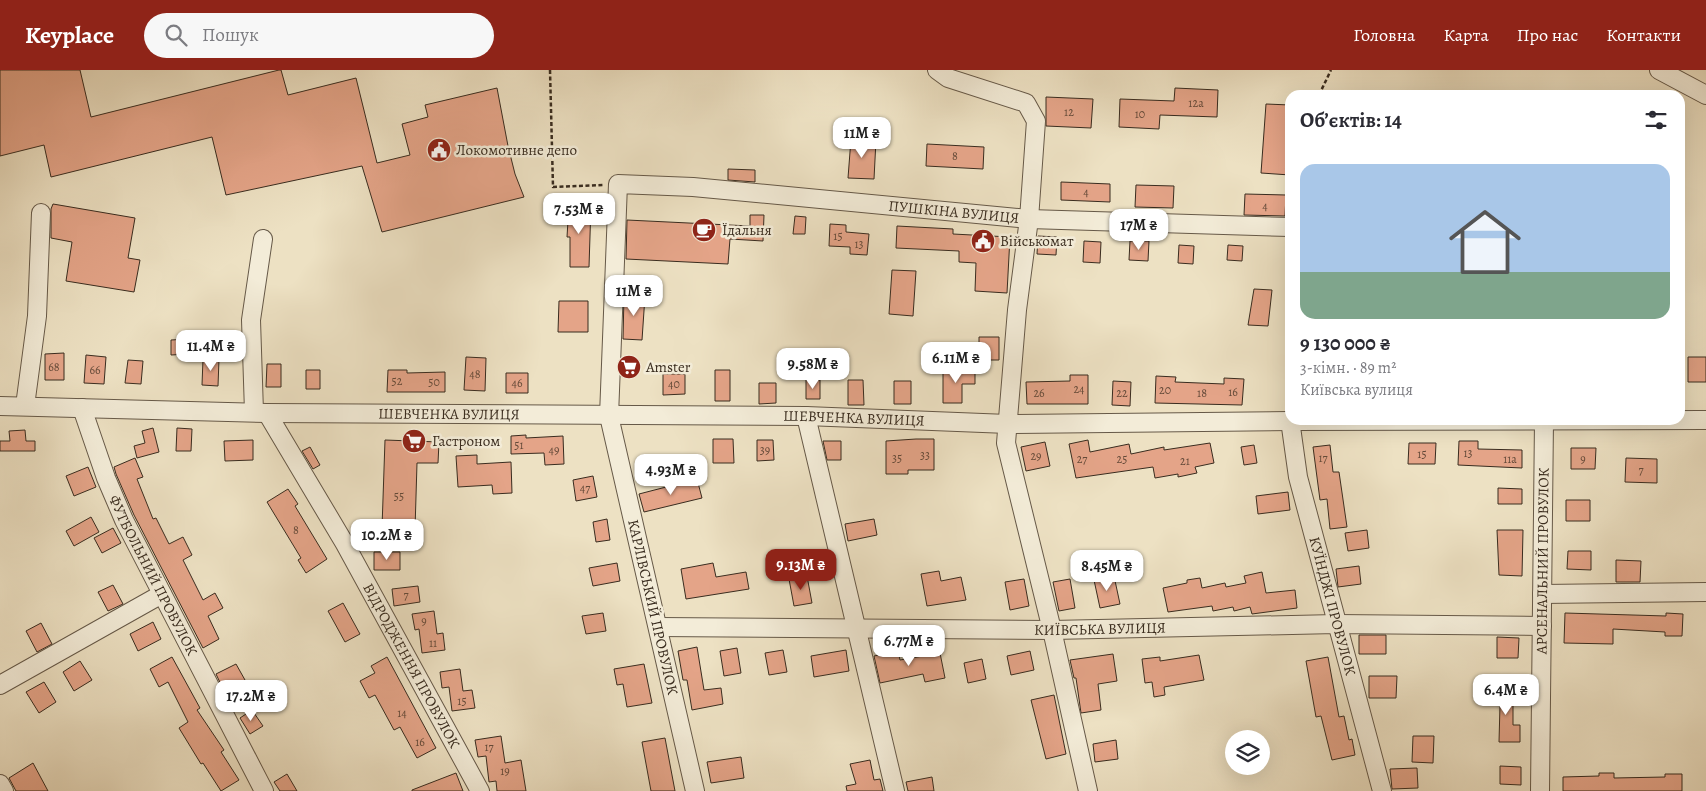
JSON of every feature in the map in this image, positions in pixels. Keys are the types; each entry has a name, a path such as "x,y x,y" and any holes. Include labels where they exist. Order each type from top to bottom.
{"street":[{"path":"937,70 948,78 1026,103 1036,121 1028,219 1016,310 1006,443 1052,630 1088,791"},
{"path":"1659,70 1706,95"},
{"name":"ПУШКІНА ВУЛИЦЯ","path":"618,184 694,187 1028,219 1285,227"},
{"name":"КАРЛІВСЬКИЙ ПРОВУЛОК","path":"618,184 610,416 695,791"},
{"path":"25,406 37,316 41,214"},
{"path":"260,412 250,320 263,239"},
{"name":"ШЕВЧЕНКА ВУЛИЦЯ","path":"0,406 260,412 806,416 1008,424 1285,420"},
{"name":"ФУТБОЛЬНИЙ ПРОВУЛОК","path":"82,408 106,478 124,520 264,791"},
{"name":"ВІДРОДЖЕННЯ ПРОВУЛОК","path":"260,412 345,544 480,791"},
{"path":"806,416 858,627 895,791"},
{"name":"ШЕВЧЕНКА ВУЛИЦЯ","path":"1685,420 1706,420"},
{"name":"КУЇНДЖІ ПРОВУЛОК","path":"1291,425 1298,477 1382,791"},
{"name":"АРСЕНАЛЬНИЙ ПРОВУЛОК","path":"1540,791 1544,425"},
{"path":"1542,594 1706,592"},
{"path":"0,685 162,594"},
{"name":"КИЇВСЬКА ВУЛИЦЯ","path":"658,627 858,627 1052,630 1336,624 1542,626"},
{"path":"0,784 4,791"}],"path":[{"path":"550,70 553,187 618,184"},
{"path":"1321,90 1331,70"}],"building":[{"path":"0,70 80,70 91,117 279,70 281,70 288,95 356,78 377,163 410,155 402,124 428,117 425,105 497,88 508,146 515,174 524,197 382,232 362,166 226,195 212,137 51,177 44,145 0,156"},
{"path":"1175,88 1218,90 1217,117 1160,115 1159,129 1119,127 1120,99 1174,101"},
{"path":"1046,97 1093,99 1091,128 1046,126"},
{"path":"1266,104 1285,105 1285,175 1261,173"},
{"path":"851,139 876,140 874,179 848,178"},
{"path":"927,144 984,147 983,169 926,166"},
{"path":"728,169 755,170 755,182 728,180"},
{"path":"1061,182 1110,184 1110,202 1061,200"},
{"path":"1136,185 1174,186 1173,208 1135,207"},
{"path":"1245,194 1285,195 1285,216 1244,215"},
{"path":"53,204 135,218 128,258 140,260 134,292 66,281 72,242 51,238 51,209"},
{"path":"569,204 591,205 589,267 570,267 570,237 567,237"},
{"path":"750,215 764,215 763,241 730,239 728,264 626,259 627,220 750,226"},
{"path":"795,216 806,217 805,234 793,234"},
{"path":"830,224 846,225 846,232 869,234 867,255 850,254 850,247 829,246"},
{"path":"897,226 953,229 953,234 1010,237 1007,293 975,291 976,263 959,262 959,251 896,248"},
{"path":"1038,236 1057,237 1056,255 1037,254"},
{"path":"1084,241 1101,242 1100,263 1083,262"},
{"path":"1130,241 1149,241 1148,261 1129,260"},
{"path":"1179,245 1194,246 1193,264 1178,263"},
{"path":"1228,245 1243,246 1242,261 1227,260"},
{"path":"892,270 916,271 913,316 889,314"},
{"path":"1254,289 1272,290 1268,326 1248,325"},
{"path":"624,295 645,296 642,340 623,339"},
{"path":"559,301 588,301 588,332 558,332"},
{"path":"979,337 999,337 999,360 979,360"},
{"path":"189,339 189,354 171,355 171,340"},
{"path":"64,353 64,380 45,380 45,354"},
{"path":"86,355 106,357 104,384 84,383"},
{"path":"466,357 486,358 485,391 464,390"},
{"path":"1688,357 1706,357 1706,382 1688,382"},
{"path":"203,359 219,359 218,386 202,385"},
{"path":"128,360 143,361 141,384 125,383"},
{"path":"267,364 281,364 281,387 266,387"},
{"path":"306,370 320,370 320,389 306,389"},
{"path":"388,370 407,370 407,373 445,372 445,392 387,392"},
{"path":"715,370 730,370 730,401 715,401"},
{"path":"943,370 975,370 975,384 962,384 962,403 943,403"},
{"path":"506,373 528,373 528,393 506,393"},
{"path":"663,374 685,374 685,394 663,395"},
{"path":"1070,375 1088,375 1088,404 1027,404 1026,382 1070,381"},
{"path":"1156,376 1176,377 1175,382 1224,384 1224,378 1244,379 1242,405 1155,403"},
{"path":"806,380 820,380 820,399 806,399"},
{"path":"848,380 863,380 864,405 848,405"},
{"path":"894,381 911,381 911,404 894,404"},
{"path":"1113,381 1131,382 1130,406 1112,405"},
{"path":"759,383 776,383 776,403 759,404"},
{"path":"153,428 159,452 137,458 134,446 145,443 142,431"},
{"path":"177,428 192,429 191,451 176,451"},
{"path":"25,430 26,441 35,441 35,451 0,451 0,441 10,441 9,431"},
{"path":"526,435 526,438 563,436 564,464 545,465 544,453 511,454 511,436"},
{"path":"713,439 733,439 734,463 713,463"},
{"path":"934,439 934,470 908,470 908,474 886,474 886,441"},
{"path":"253,440 253,460 225,461 224,441"},
{"path":"385,440 439,442 438,463 417,463 415,530 382,528"},
{"path":"757,440 773,440 774,460 757,461"},
{"path":"1088,440 1090,452 1129,444 1131,454 1164,447 1164,450 1210,443 1214,463 1195,467 1197,473 1178,477 1178,474 1155,478 1153,467 1076,478 1069,444"},
{"path":"823,441 841,441 841,460 827,460"},
{"path":"1459,441 1478,441 1478,449 1522,450 1522,468 1458,465"},
{"path":"1045,442 1050,466 1026,471 1021,447"},
{"path":"1409,443 1436,443 1435,464 1408,464"},
{"path":"1254,445 1257,463 1244,465 1241,447"},
{"path":"1330,445 1333,472 1339,472 1347,527 1330,529 1327,499 1320,500 1313,447"},
{"path":"310,447 320,465 313,469 302,451"},
{"path":"1571,448 1596,448 1595,469 1571,469"},
{"path":"477,455 477,464 511,462 512,493 493,494 492,485 458,487 456,456"},
{"path":"135,458 143,477 137,479 153,519 156,518 169,544 183,537 192,555 183,560 203,600 215,593 223,608 208,616 219,639 203,648 134,515 116,474 114,467"},
{"path":"1626,458 1657,459 1657,483 1625,482"},
{"path":"88,467 96,487 74,496 66,476"},
{"path":"593,476 597,497 576,501 573,480"},
{"path":"697,479 702,498 644,512 639,494"},
{"path":"1498,488 1522,489 1522,504 1498,504"},
{"path":"288,489 298,504 295,506 327,559 306,573 298,560 301,558 267,502"},
{"path":"1288,492 1290,510 1258,514 1256,496"},
{"path":"1566,500 1590,500 1590,521 1566,521"},
{"path":"91,517 99,532 74,546 66,531"},
{"path":"607,519 610,540 596,542 593,522"},
{"path":"874,519 877,535 848,541 845,524"},
{"path":"113,528 121,543 102,553 94,538"},
{"path":"1367,530 1369,548 1348,551 1345,533"},
{"path":"1497,530 1523,530 1522,576 1499,575"},
{"path":"1568,551 1591,551 1591,570 1567,569"},
{"path":"374,552 400,552 400,570 374,570"},
{"path":"1616,560 1641,561 1640,582 1616,582"},
{"path":"617,563 620,581 593,586 589,568"},
{"path":"713,563 716,577 746,572 749,589 686,599 681,569"},
{"path":"1359,566 1361,584 1338,587 1336,569"},
{"path":"939,571 941,581 961,577 966,600 927,606 921,574"},
{"path":"1262,572 1266,593 1295,590 1297,608 1252,614 1250,607 1234,611 1233,607 1213,611 1212,606 1168,612 1163,588 1200,578 1202,588 1225,583 1226,587 1246,583 1244,576"},
{"path":"807,576 812,603 794,606 789,579"},
{"path":"1114,576 1120,604 1100,608 1094,580"},
{"path":"1024,579 1029,606 1010,610 1005,582"},
{"path":"1070,579 1075,608 1059,611 1053,582"},
{"path":"113,585 123,604 108,611 98,592"},
{"path":"418,586 420,602 394,606 392,589"},
{"path":"343,603 360,634 345,642 328,611"},
{"path":"434,611 437,634 443,633 445,650 422,653 419,629 415,630 412,614"},
{"path":"603,613 606,631 586,634 582,616"},
{"path":"1565,613 1666,616 1666,613 1683,614 1682,636 1665,636 1665,632 1613,629 1613,644 1564,643"},
{"path":"153,622 161,639 138,651 130,634"},
{"path":"41,623 52,644 37,652 26,631"},
{"path":"1359,635 1386,635 1386,654 1359,654"},
{"path":"1497,637 1519,638 1518,658 1497,658"},
{"path":"697,647 704,690 721,688 723,704 692,710 687,680 683,680 678,651"},
{"path":"737,648 741,673 724,676 720,651"},
{"path":"783,650 787,672 769,675 765,653"},
{"path":"846,650 849,671 814,677 811,656"},
{"path":"898,651 900,660 940,653 945,678 925,682 923,674 880,683 874,656"},
{"path":"1030,651 1034,670 1011,675 1007,656"},
{"path":"1113,654 1117,681 1098,684 1101,710 1081,713 1076,678 1074,678 1070,660"},
{"path":"1199,655 1204,680 1164,687 1165,695 1154,697 1152,682 1145,683 1142,659 1160,657 1160,661"},
{"path":"172,657 200,708 197,710 224,750 221,752 239,780 221,791 203,763 201,764 179,728 188,722 168,682 159,687 150,669"},
{"path":"387,657 436,748 417,758 400,727 394,730 375,695 369,698 360,681 375,673 371,666"},
{"path":"1328,657 1339,717 1344,716 1349,740 1352,739 1355,755 1332,760 1321,716 1316,717 1306,661"},
{"path":"982,659 986,679 968,683 964,663"},
{"path":"80,661 92,680 74,691 63,672"},
{"path":"236,664 245,680 224,691 216,674"},
{"path":"644,664 652,703 627,707 623,684 617,685 614,669"},
{"path":"460,669 463,691 472,690 475,708 452,711 449,687 442,688 440,672"},
{"path":"1369,676 1397,676 1396,698 1369,698"},
{"path":"44,682 56,702 39,713 26,692"},
{"path":"1492,689 1513,689 1513,725 1520,725 1520,742 1499,742 1500,705 1492,705"},
{"path":"1054,695 1066,754 1046,759 1031,700"},
{"path":"252,710 263,726 250,734 240,718"},
{"path":"501,736 505,763 521,760 526,791 497,791 496,781 489,782 486,756 478,757 475,740"},
{"path":"1413,736 1434,736 1433,763 1412,762"},
{"path":"665,738 675,791 651,791 642,742"},
{"path":"1116,740 1118,759 1095,762 1093,744"},
{"path":"741,757 744,778 711,783 707,762"},
{"path":"870,760 874,780 880,779 883,791 847,791 846,786 856,784 850,764"},
{"path":"33,763 48,791 16,791 9,778"},
{"path":"1500,766 1521,767 1521,785 1500,784"},
{"path":"1417,768 1418,788 1392,789 1390,769"},
{"path":"456,773 463,791 412,791 412,790"},
{"path":"1599,773 1614,773 1614,778 1665,777 1665,774 1682,774 1682,791 1563,791 1563,777 1599,776"},
{"path":"287,774 297,791 280,791 274,782"},
{"path":"932,777 934,791 908,791 906,782"}],"place":[{"name":"Локомотивне депо","path":"439,150"},
{"name":"Їдальня","path":"704,230"},
{"name":"Військомат","path":"983,241"},
{"name":"Amster","path":"629,367"},
{"name":"Гастроном","path":"414,441"}]}
